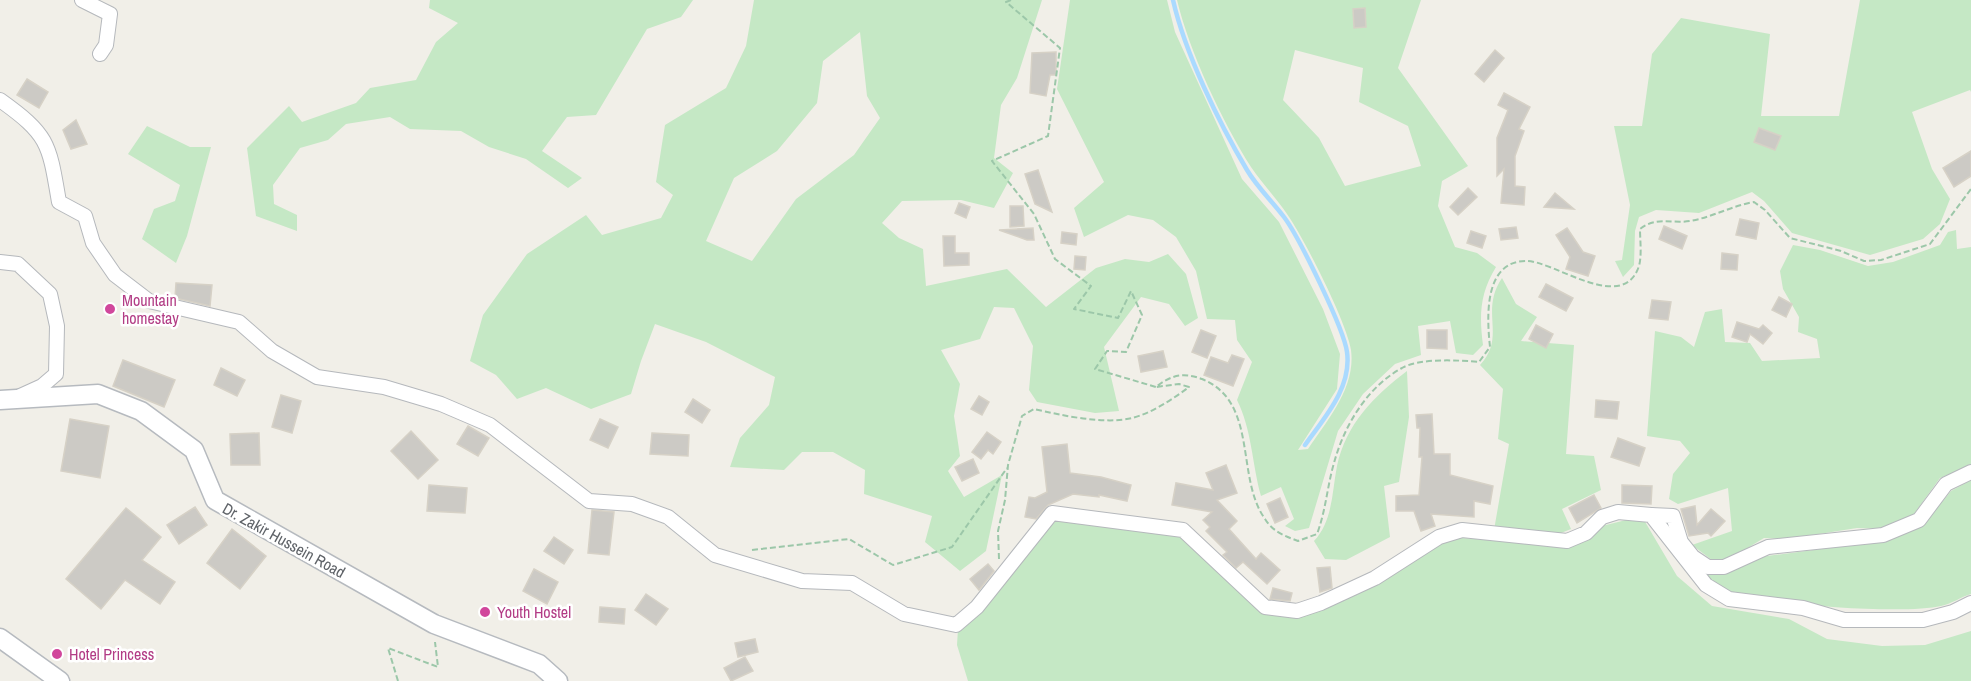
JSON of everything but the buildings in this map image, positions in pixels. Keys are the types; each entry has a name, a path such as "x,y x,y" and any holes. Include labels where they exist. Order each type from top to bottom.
{"street":[{"path":"82,0 110,14 106,45 100,54"},
{"path":"0,100 33,123 50,151 59,202 85,216 93,243 115,275 149,301 239,322 272,351 317,378 384,387 441,404 490,425 589,501 632,504 668,517 715,555 802,582 852,583 904,614 956,625 977,607 1005,575 1052,513 1183,530 1265,607 1297,611 1321,603 1375,578 1439,537 1462,530 1567,541 1586,533 1602,517 1618,512 1672,516 1681,542 1693,557 1708,567 1724,567 1768,547 1883,535 1919,520 1946,483 1971,472"},
{"path":"0,111 22,116"},
{"path":"0,262 18,264 50,294 57,326 56,374 42,386 3,401"},
{"name":"Dr. Zakir Hussein Road","path":"3,401 98,394 141,411 194,450 215,500 434,624 539,664 558,681"},
{"path":"1651,515 1706,585 1730,599 1803,608 1844,620 1923,620 1953,612 1971,603"},
{"path":"0,638 60,681"}],"path":[{"path":"1005,575 997,554 1008,465 1022,416 1034,409 1085,418 1131,419 1170,401 1189,387 1179,384 1156,387 1095,369 1107,351 1126,352 1142,315 1131,291 1118,318 1074,309 1091,286 1055,259 1034,214 992,161 1048,136 1060,48 1006,2 1011,0"},
{"path":"1156,387 1170,376 1190,375 1214,384 1235,410 1244,436 1248,474 1265,520 1278,533 1298,541 1317,534 1326,511 1334,463 1345,429 1372,392 1403,367 1441,361 1479,362 1490,347 1486,310 1492,287 1505,268 1524,260 1541,263 1581,280 1609,286 1628,281 1638,267 1640,229 1651,221 1688,221 1709,216 1732,206 1754,202 1765,210 1790,238 1841,251 1864,261 1881,260 1930,244 1971,189"},
{"path":"748,551 849,539 893,565 952,547 1008,465"},
{"path":"398,681 388,648 438,667 434,624"}],"green space":[{"path":"430,0 693,0 681,17 647,29 596,115 567,117 542,151 582,178 568,188 526,159 489,147 461,131 410,129 390,117 346,124 328,140 300,148 273,185 274,204 297,215 297,231 256,216 247,148 289,106 302,122 356,103 370,88 416,80 436,42 458,23 429,8"},
{"path":"754,0 1042,0 1017,78 1001,105 994,158 1013,173 994,208 961,200 902,201 882,223 899,238 923,249 926,286 1007,269 1046,307 1096,268 1125,259 1149,262 1168,254 1186,274 1198,318 1185,326 1169,304 1141,297 1104,347 1119,411 1095,413 1037,402 1029,390 1033,346 1014,308 994,307 980,339 941,350 960,384 954,416 960,456 948,471 964,497 1002,475 986,551 960,571 925,542 932,516 864,494 865,470 833,452 802,452 784,470 730,467 740,438 769,405 775,377 706,342 655,324 631,394 591,409 546,388 517,399 496,375 470,361 483,315 527,254 586,215 602,235 661,218 673,195 656,182 665,125 726,88 746,46","holes":["860,32 867,96 880,118 854,155 796,199 752,261 706,241 734,178 777,151 817,103 823,61"]},
{"path":"1070,0 1167,0 1175,32 1242,179 1279,222 1323,309 1340,354 1337,389 1298,450 1308,449 1345,390 1351,364 1348,337 1304,242 1287,214 1251,167 1229,130 1198,64 1177,0 1421,0 1398,68 1468,166 1442,181 1438,206 1455,247 1477,253 1496,267 1482,304 1483,345 1473,355 1456,353 1450,321 1418,326 1421,355 1395,364 1363,394 1338,431 1309,528 1295,531 1285,526 1294,519 1281,487 1261,496 1249,435 1237,400 1252,362 1237,340 1235,320 1207,319 1196,271 1176,237 1153,220 1128,215 1084,237 1074,208 1104,182 1057,89","holes":["1295,50 1363,68 1359,102 1408,126 1421,166 1345,186 1319,138 1283,100"]},
{"path":"1860,0 1971,0 1971,92 1970,90 1912,112 1932,169 1950,199 1940,224 1923,239 1870,255 1792,233 1764,201 1752,192 1699,213 1656,210 1639,217 1635,231 1634,265 1623,277 1615,261 1622,260 1630,205 1614,126 1642,126 1652,54 1681,18 1770,34 1761,116 1839,116"},
{"path":"147,126 190,147 211,147 187,236 176,263 142,239 154,209 175,201 180,185 128,154"},
{"path":"1956,230 1957,249 1971,247 1971,466 1940,478 1914,514 1883,529 1857,528 1787,539 1764,538 1726,561 1712,560 1692,545 1732,531 1728,488 1678,504 1669,499 1673,474 1690,453 1680,441 1647,436 1655,331 1681,337 1694,347 1705,312 1722,309 1725,342 1750,343 1762,361 1820,358 1817,339 1798,332 1799,317 1783,289 1780,271 1793,245 1820,250 1868,266 1893,262 1940,245 1948,232"},
{"path":"1502,278 1516,304 1537,317 1521,341 1574,345 1566,454 1594,456 1601,490 1562,509 1571,529 1556,535 1494,530 1509,444 1498,439 1503,389 1480,365 1492,344 1493,302"},
{"path":"1407,371 1409,417 1399,482 1384,486 1390,537 1346,560 1325,559 1314,541 1328,515 1337,466 1347,437 1363,412 1383,390"},
{"path":"1971,480 1971,594 1945,605 1922,609 1862,609 1760,598 1735,593 1717,586 1705,576 1689,555 1701,565 1872,542 1929,518 1951,491"},
{"path":"1060,519 1177,534 1262,610 1320,609 1375,586 1440,543 1462,538 1568,546 1592,538 1602,526 1630,519 1644,520 1677,576 1712,606 1789,619 1827,639 1882,646 1925,645 1971,631 1971,681 968,681 957,645 958,629 1006,581 1041,534"}],"waterway":[{"path":"1173,0 1194,65 1214,110 1251,176 1284,217 1300,243 1330,304 1344,340 1347,365 1341,390 1305,445"}],"place":[{"name":"Mountain homestay","path":"110,309"},
{"name":"Youth Hostel","path":"485,612"},
{"name":"Hotel Princess","path":"57,654"}]}
